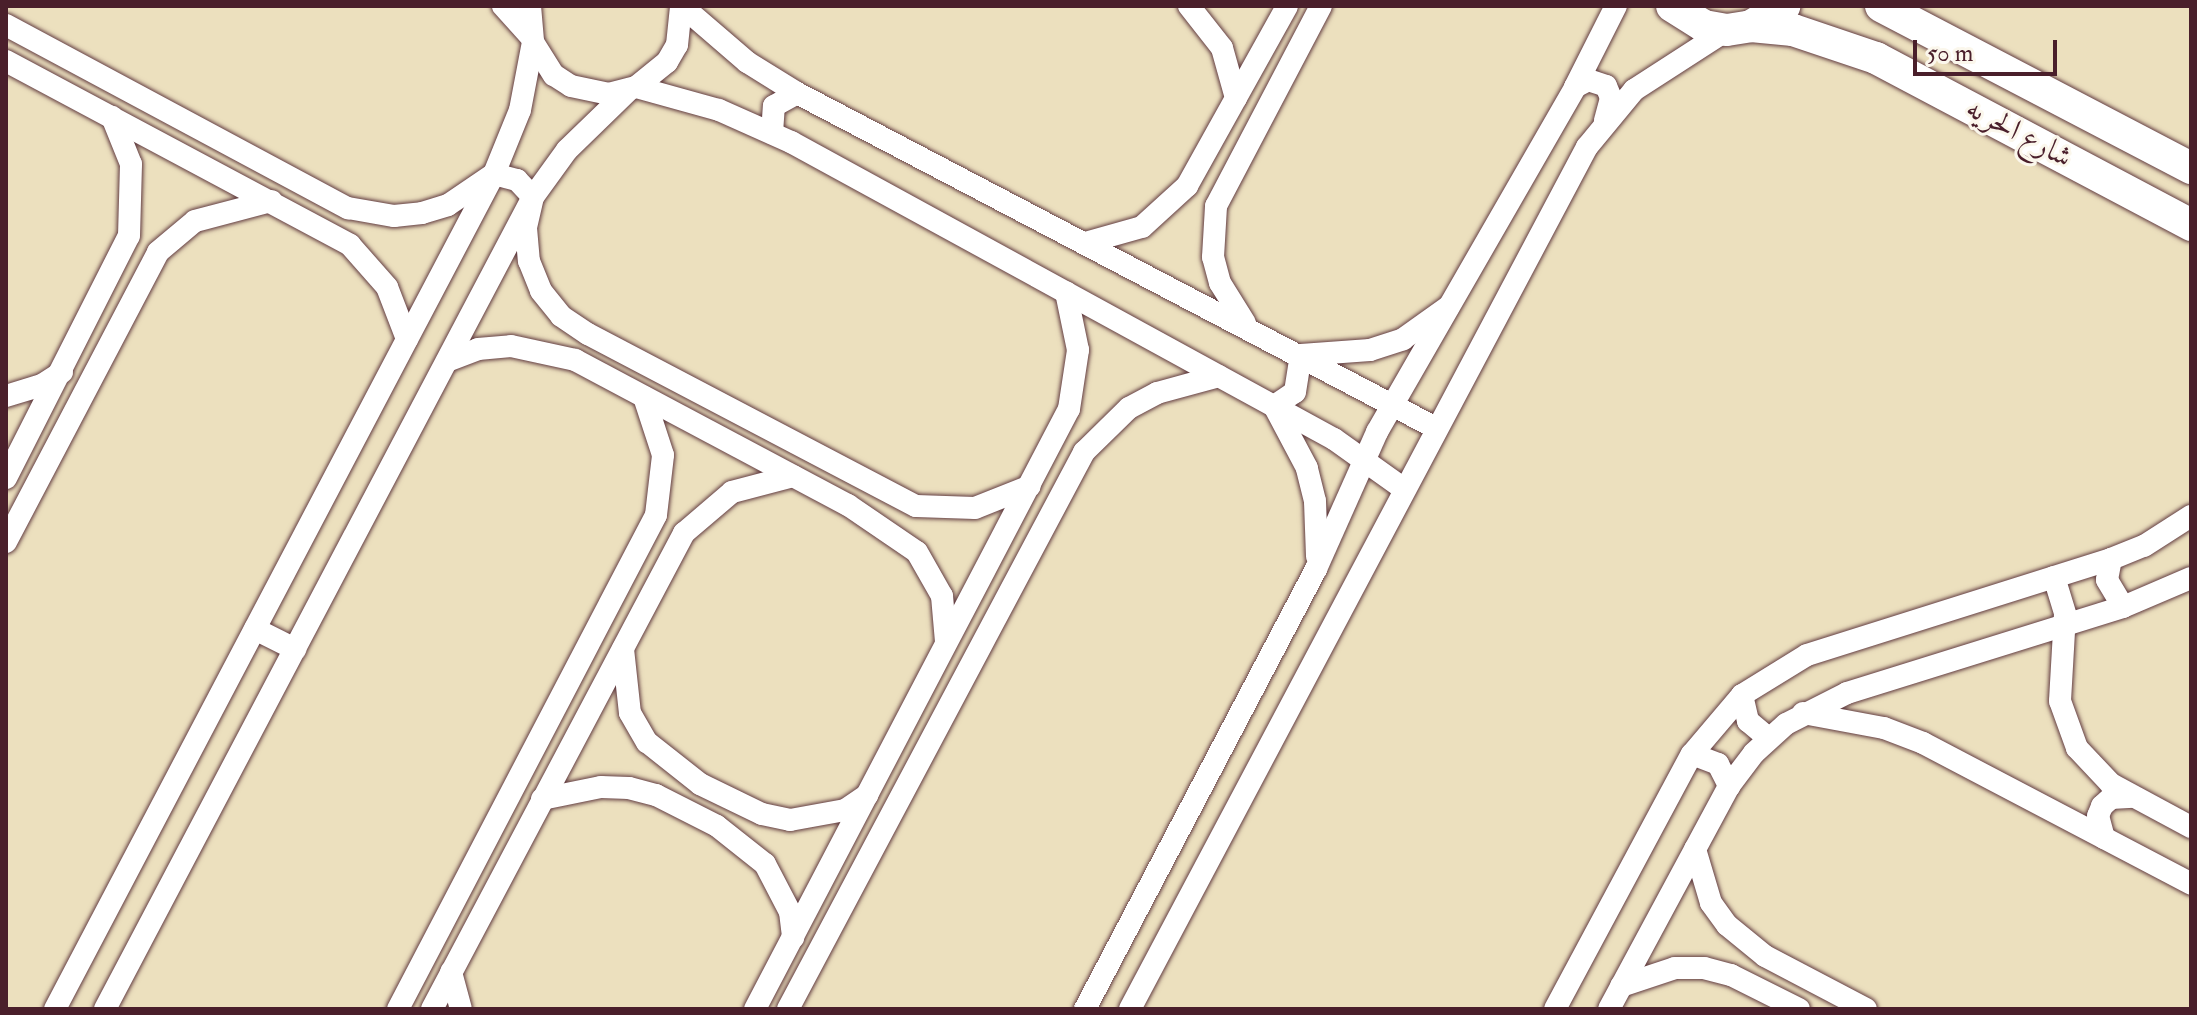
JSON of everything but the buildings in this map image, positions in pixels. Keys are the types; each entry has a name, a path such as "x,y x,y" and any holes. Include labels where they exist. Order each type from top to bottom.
{"street":[{"path":"503,6 532,40 548,68 571,86 600,93 632,89 692,100 772,133 1274,406 1404,489"},
{"path":"55,1009 494,174 520,110 532,40 530,6"},
{"path":"105,1009 533,197 567,150 632,89 660,70 677,45 682,6"},
{"path":"682,6 747,62 797,93 1436,428"},
{"path":"1189,6 1222,48 1236,98"},
{"path":"1085,243 1142,227 1187,186 1287,6"},
{"path":"1248,327 1220,283 1213,257 1216,206 1321,6"},
{"path":"1085,1009 1316,569 1363,461 1393,404 1455,301 1575,87 1616,6"},
{"name":"شارع الحريه","path":"1672,6 1704,26 1834,41 1912,75 2191,225"},
{"path":"1130,1009 1558,196 1605,122 1651,76 1784,6"},
{"name":"شارع الحريه","path":"1881,6 2191,168"},
{"path":"6,25 348,208 394,216 422,213 448,205 494,174 517,180 533,197"},
{"path":"1912,75 1912,48 1937,36"},
{"path":"6,61 333,234 370,264 387,287 407,339"},
{"path":"1575,87 1588,80 1606,86 1611,98 1605,122"},
{"path":"772,133 774,106 797,93"},
{"path":"6,478 63,372 129,236 131,164 112,117"},
{"path":"1187,186 1198,201 1216,206"},
{"path":"533,197 526,228 529,261 541,291 561,316 588,334 861,481 916,506 945,510 989,504 1030,486"},
{"path":"9,530 158,252 195,221 271,201"},
{"path":"333,234 349,223 348,208"},
{"path":"129,236 144,234 158,252"},
{"path":"755,1009 1056,436 1073,395 1078,350 1066,292"},
{"path":"1301,355 1370,350 1403,339 1455,301"},
{"path":"575,360 574,348 588,334"},
{"path":"447,361 478,349 511,346 575,360 848,505 898,534 932,572 946,622 945,647"},
{"path":"1274,406 1295,392 1301,355"},
{"path":"6,396 42,385 63,372"},
{"path":"788,1009 1084,452 1129,408 1157,393 1219,376"},
{"path":"398,1009 656,515 663,455 644,397"},
{"path":"1274,406 1307,468 1315,501 1316,569"},
{"path":"1056,436 1071,436 1084,452"},
{"path":"432,1009 684,533 732,492 793,476"},
{"path":"848,505 859,495 861,481"},
{"path":"656,515 674,517 684,533"},
{"path":"1555,1009 1692,754 1742,695 1807,655 2111,559 2144,546 2191,516"},
{"path":"2111,559 2109,591 2123,607"},
{"path":"2054,577 2063,601 2059,676 2066,726 2092,768 2133,797 2191,827"},
{"path":"1609,1009 1729,786 1768,738 1803,713 1847,693 2184,587"},
{"path":"255,629 295,649"},
{"path":"623,646 630,713 647,742 671,765 762,814 818,818 868,795"},
{"path":"1742,695 1748,721 1768,738"},
{"path":"1803,713 1871,725 1923,743 2191,884"},
{"path":"1692,754 1718,764 1729,786"},
{"path":"656,795 660,774 671,765"},
{"path":"542,799 601,787 656,795 746,845 780,887 793,938"},
{"path":"2104,838 2098,816 2102,806 2111,798 2133,797"},
{"path":"746,845 758,836 762,814"},
{"path":"1695,849 1711,903 1748,944 1866,1009"},
{"path":"1731,975 1732,960 1748,944"},
{"path":"1621,986 1675,968 1731,975 1799,1009"},
{"path":"451,972 461,1009"}]}
